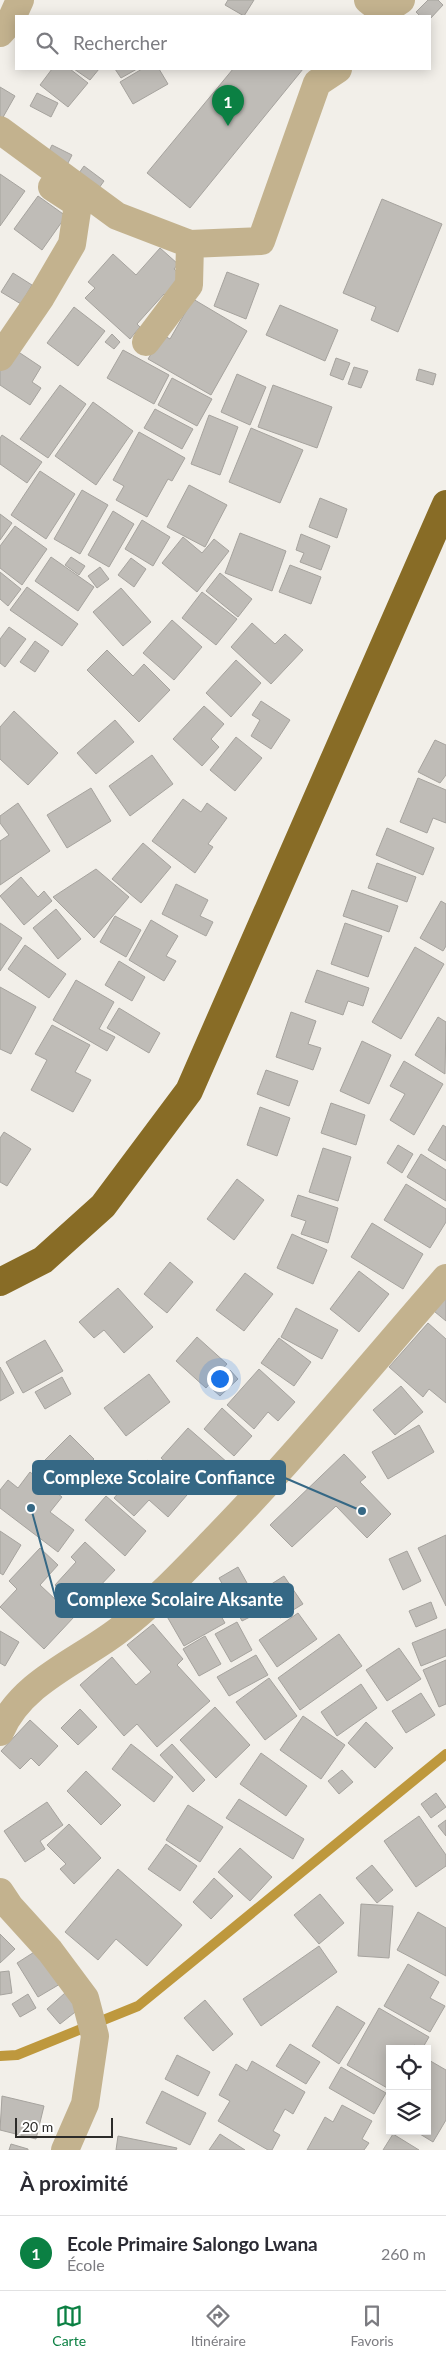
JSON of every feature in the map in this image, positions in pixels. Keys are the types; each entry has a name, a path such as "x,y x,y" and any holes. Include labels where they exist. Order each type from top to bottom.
{"highway":[{"path":"0,1282 43,1260 103,1206 189,1091 446,504"}],"street":[{"path":"0,33 10,22 20,0"},
{"path":"0,130 116,216 190,244 260,241 317,82 336,70"},
{"path":"0,153 78,204 72,244 41,297 0,357"},
{"path":"146,342 189,285 190,244"},
{"path":"0,1732 5,1720 32,1689 117,1632 160,1596 256,1498 446,1278"},
{"path":"0,1892 10,1907 50,1951 85,1998 95,2036 85,2104 65,2150"}],"building":[{"path":"228,0 254,0 245,15 225,5"},
{"path":"428,0 438,0 443,5 431,18 431,15 419,15 416,12"},
{"path":"51,70 71,70 88,83 68,107 40,85"},
{"path":"75,70 98,70 90,80"},
{"path":"116,70 135,70 121,78"},
{"path":"140,70 160,70 168,84 133,104 120,82"},
{"path":"232,70 302,70 190,208 147,173"},
{"path":"0,87 15,96 2,119 0,117"},
{"path":"37,93 58,103 51,117 30,106"},
{"path":"52,145 72,155 65,169 45,159"},
{"path":"84,166 104,181 94,195 74,180"},
{"path":"0,174 25,191 0,226"},
{"path":"38,196 66,216 42,250 14,229"},
{"path":"382,199 442,224 398,332 371,320 376,307 343,293"},
{"path":"160,248 178,264 174,269 184,278 167,297 164,294 137,324 140,327 130,339 85,298 95,288 88,282 113,254 136,275"},
{"path":"227,272 259,284 246,319 214,306"},
{"path":"13,273 32,285 21,304 1,292"},
{"path":"193,299 247,331 211,395 148,359 163,335 170,339"},
{"path":"280,305 338,330 325,361 266,335"},
{"path":"74,307 105,331 78,366 47,343"},
{"path":"112,334 120,342 114,349 105,342"},
{"path":"14,349 41,367 32,382 41,388 30,405 0,385 0,370"},
{"path":"123,350 169,375 154,404 107,378"},
{"path":"336,358 350,363 343,380 330,375"},
{"path":"354,367 368,371 361,388 348,384"},
{"path":"419,369 436,374 433,385 416,380"},
{"path":"237,374 266,387 250,425 221,412"},
{"path":"172,378 212,399 197,426 158,405"},
{"path":"60,385 86,404 48,458 20,439"},
{"path":"273,385 332,407 317,448 258,427"},
{"path":"93,402 133,431 96,485 55,456"},
{"path":"155,409 193,429 182,449 144,428"},
{"path":"209,415 238,427 220,475 191,464"},
{"path":"251,428 303,450 280,503 229,482"},
{"path":"139,432 185,458 172,481 168,479 147,517 116,500 124,486 113,480"},
{"path":"2,435 42,462 27,483 0,464 0,438"},
{"path":"40,471 75,494 46,539 11,515"},
{"path":"189,485 227,505 205,547 167,527"},
{"path":"82,490 108,505 80,554 54,539"},
{"path":"320,498 347,509 337,538 309,527"},
{"path":"113,511 134,524 109,567 88,555"},
{"path":"0,514 12,523 0,540"},
{"path":"142,520 170,537 153,566 125,549"},
{"path":"15,526 47,549 22,585 0,568 0,546"},
{"path":"240,533 286,551 272,591 225,573"},
{"path":"301,534 330,546 321,570 300,562 304,553 296,550"},
{"path":"183,537 202,553 214,539 229,551 197,592 162,563"},
{"path":"51,557 94,587 78,611 35,581"},
{"path":"71,557 85,566 79,575 65,565"},
{"path":"131,558 146,569 134,587 118,575"},
{"path":"290,565 321,577 311,604 279,592"},
{"path":"100,567 109,579 97,588 88,576"},
{"path":"0,572 21,589 8,606 0,599"},
{"path":"220,573 252,599 238,617 206,591"},
{"path":"27,587 78,624 62,646 10,610"},
{"path":"121,588 151,622 123,646 93,612"},
{"path":"202,592 237,619 216,645 182,618"},
{"path":"172,620 202,647 174,680 143,653"},
{"path":"252,623 275,644 285,634 303,650 271,684 231,647"},
{"path":"9,627 26,639 5,667 0,663 0,639"},
{"path":"35,641 49,651 35,672 20,662"},
{"path":"107,650 133,676 144,664 170,690 139,722 87,670"},
{"path":"236,660 261,683 231,717 206,693"},
{"path":"261,701 290,720 271,749 251,736 260,720 252,715"},
{"path":"204,706 224,724 211,739 219,747 202,766 173,739"},
{"path":"14,711 58,753 28,785 0,759 0,727"},
{"path":"115,720 134,742 96,774 77,753"},
{"path":"236,737 262,758 235,791 210,770"},
{"path":"435,740 446,745 446,775 440,783 418,772"},
{"path":"152,755 173,784 130,816 109,786"},
{"path":"418,778 446,790 446,823 433,818 427,833 400,822"},
{"path":"91,788 111,821 67,848 47,815"},
{"path":"183,799 201,812 207,803 227,818 208,844 213,847 195,873 152,841"},
{"path":"18,803 50,851 0,885 0,841 9,835 0,823 0,816"},
{"path":"387,828 434,848 423,875 376,855"},
{"path":"143,843 171,867 141,903 112,879"},
{"path":"377,863 416,877 407,902 368,888"},
{"path":"96,869 129,897 94,938 53,897"},
{"path":"21,877 38,897 44,891 52,901 24,925 0,896"},
{"path":"176,884 208,900 200,916 213,922 206,936 162,914"},
{"path":"352,890 398,906 389,932 343,916"},
{"path":"441,901 446,904 446,946 443,951 420,938"},
{"path":"56,909 81,939 58,959 33,928"},
{"path":"115,916 141,930 126,957 100,942"},
{"path":"151,920 178,936 166,956 176,961 164,981 129,960"},
{"path":"0,923 22,938 0,971"},
{"path":"345,923 382,936 368,977 331,964"},
{"path":"25,945 66,974 49,998 8,969"},
{"path":"415,947 444,964 401,1039 372,1022"},
{"path":"119,961 145,977 132,1001 105,985"},
{"path":"317,970 369,988 363,1006 348,1001 343,1015 305,1002"},
{"path":"76,980 114,1002 99,1029 115,1037 107,1051 53,1020"},
{"path":"0,987 36,1007 11,1054 0,1049"},
{"path":"119,1008 160,1033 149,1053 107,1028"},
{"path":"291,1012 316,1021 308,1044 321,1048 313,1070 276,1057"},
{"path":"438,1017 446,1022 445,1074 415,1055"},
{"path":"52,1025 90,1045 75,1072 91,1080 73,1112 31,1090 47,1060 35,1054"},
{"path":"362,1041 391,1055 369,1104 340,1091"},
{"path":"404,1061 443,1084 414,1135 390,1120 405,1094 390,1086"},
{"path":"266,1070 298,1081 289,1106 257,1094"},
{"path":"331,1103 365,1115 356,1145 321,1133"},
{"path":"260,1107 290,1118 277,1156 247,1145"},
{"path":"443,1125 446,1127 446,1161 428,1150"},
{"path":"4,1132 31,1149 7,1186 0,1182 0,1138"},
{"path":"398,1145 413,1154 402,1173 387,1163"},
{"path":"323,1148 351,1157 338,1201 309,1192"},
{"path":"421,1154 446,1170 446,1201 407,1177"},
{"path":"237,1179 264,1200 234,1240 207,1219"},
{"path":"406,1184 446,1209 446,1222 430,1248 384,1220"},
{"path":"298,1195 338,1208 328,1243 301,1234 306,1221 291,1216"},
{"path":"372,1223 423,1254 403,1289 351,1257"},
{"path":"292,1234 327,1250 313,1284 277,1268"},
{"path":"170,1262 193,1282 167,1313 144,1294"},
{"path":"359,1271 389,1294 359,1332 330,1309"},
{"path":"245,1273 273,1294 244,1331 216,1310"},
{"path":"446,1287 446,1321 429,1307"},
{"path":"118,1288 153,1327 124,1353 104,1330 94,1338 79,1322"},
{"path":"296,1308 338,1330 322,1359 281,1337"},
{"path":"428,1323 446,1339 446,1403 429,1389 423,1397 389,1367"},
{"path":"197,1337 227,1364 206,1388 176,1361"},
{"path":"279,1338 311,1362 294,1386 261,1363"},
{"path":"45,1340 63,1371 23,1393 6,1362"},
{"path":"0,1367 14,1393 0,1401"},
{"path":"259,1369 295,1402 278,1421 268,1412 254,1429 227,1405"},
{"path":"230,1370 238,1379 220,1396 211,1388"},
{"path":"149,1374 170,1402 126,1436 104,1408"},
{"path":"62,1377 71,1394 45,1409 35,1392"},
{"path":"401,1386 423,1412 395,1435 373,1410"},
{"path":"222,1408 252,1436 234,1456 204,1429"},
{"path":"419,1425 434,1452 388,1479 372,1452"},
{"path":"188,1428 228,1463 201,1493 161,1458"},
{"path":"70,1435 94,1459 64,1489 40,1465"},
{"path":"344,1454 366,1477 360,1482 391,1514 367,1538 336,1506 292,1547 270,1525"},
{"path":"147,1460 187,1495 168,1517 149,1500 134,1516 114,1498"},
{"path":"30,1472 62,1497 50,1512 74,1530 58,1552 0,1508 0,1490 8,1480 18,1488"},
{"path":"106,1496 146,1531 125,1556 85,1520"},
{"path":"0,1531 21,1545 3,1575 0,1573"},
{"path":"446,1535 446,1606 418,1548"},
{"path":"85,1542 115,1570 79,1608 55,1585 76,1562 71,1557"},
{"path":"40,1548 58,1565 40,1585 74,1617 44,1649 0,1607 17,1589 9,1581"},
{"path":"407,1551 421,1581 403,1590 389,1559"},
{"path":"238,1567 256,1599 250,1602 256,1614 242,1621 219,1578"},
{"path":"284,1576 303,1604 280,1618 262,1590"},
{"path":"206,1590 225,1623 184,1646 165,1613"},
{"path":"431,1602 437,1618 416,1627 409,1611"},
{"path":"298,1613 317,1639 277,1667 259,1640"},
{"path":"237,1622 252,1650 231,1662 215,1634"},
{"path":"153,1624 183,1659 177,1665 210,1701 157,1747 137,1724 124,1736 80,1685 112,1657 136,1685 151,1672 127,1645"},
{"path":"446,1629 446,1656 421,1666 412,1643"},
{"path":"0,1631 19,1642 5,1666 0,1663"},
{"path":"339,1634 362,1666 300,1710 278,1678"},
{"path":"205,1636 221,1664 199,1676 183,1649"},
{"path":"399,1648 421,1679 387,1701 366,1670"},
{"path":"256,1655 268,1675 229,1696 217,1677"},
{"path":"446,1660 446,1704 439,1707 423,1670"},
{"path":"269,1678 297,1716 265,1740 236,1702"},
{"path":"361,1684 377,1708 337,1736 321,1712"},
{"path":"421,1693 435,1715 406,1733 392,1711"},
{"path":"215,1707 250,1745 216,1778 180,1740"},
{"path":"80,1709 97,1727 78,1745 61,1728"},
{"path":"303,1716 345,1745 321,1779 280,1750"},
{"path":"30,1720 58,1746 39,1766 31,1758 20,1769 1,1751"},
{"path":"366,1722 393,1748 375,1768 348,1743"},
{"path":"131,1744 173,1777 154,1802 112,1769"},
{"path":"172,1744 205,1780 193,1792 160,1755"},
{"path":"261,1753 307,1786 286,1816 240,1784"},
{"path":"342,1770 353,1782 339,1794 328,1781"},
{"path":"86,1771 121,1805 101,1825 67,1791"},
{"path":"436,1793 446,1807 431,1818 421,1804"},
{"path":"239,1799 304,1839 293,1859 226,1818"},
{"path":"47,1802 63,1825 40,1841 45,1849 25,1862 4,1831"},
{"path":"188,1805 223,1827 200,1862 166,1840"},
{"path":"419,1816 446,1855 446,1866 416,1887 384,1841"},
{"path":"446,1820 446,1836 438,1826"},
{"path":"69,1824 101,1858 74,1884 60,1869 66,1864 47,1845"},
{"path":"166,1844 197,1866 180,1891 148,1869"},
{"path":"240,1848 272,1877 250,1901 218,1872"},
{"path":"372,1865 393,1890 377,1903 356,1878"},
{"path":"118,1869 182,1925 147,1966 116,1939 98,1960 65,1932"},
{"path":"214,1878 233,1896 211,1919 193,1902"},
{"path":"320,1894 344,1923 319,1944 294,1915"},
{"path":"361,1904 393,1906 389,1958 358,1956"},
{"path":"418,1912 446,1928 446,1976 397,1950"},
{"path":"0,1934 15,1949 0,1963"},
{"path":"319,1946 337,1972 261,2026 243,1999"},
{"path":"39,1949 60,1984 38,1997 17,1963"},
{"path":"408,1964 439,1982 430,1998 445,2006 430,2032 384,2006"},
{"path":"9,1971 12,1993 0,1995 0,1972"},
{"path":"65,1993 79,2009 60,2024 47,2009"},
{"path":"28,1994 36,2008 20,2017 12,2004"},
{"path":"205,2000 233,2034 213,2051 184,2018"},
{"path":"337,2006 365,2023 339,2064 312,2046"},
{"path":"379,2008 429,2037 424,2045 386,2045 386,2087 347,2065"},
{"path":"290,2044 320,2062 306,2084 276,2066"},
{"path":"177,2055 210,2072 198,2096 165,2079"},
{"path":"252,2061 305,2092 293,2114 285,2109 273,2131 280,2135 272,2150 268,2150 218,2121 230,2101 219,2095 236,2064 247,2071"},
{"path":"431,2061 446,2070 446,2120 433,2142 422,2135 431,2135"},
{"path":"341,2067 386,2093 374,2114 329,2088"},
{"path":"162,2091 206,2113 190,2145 146,2123"},
{"path":"2,2096 44,2106 36,2139 0,2130"},
{"path":"342,2105 372,2121 362,2139 369,2143 364,2150 307,2150 325,2117 333,2122"},
{"path":"220,2134 245,2150 209,2150"},
{"path":"392,2135 395,2135 419,2150 383,2150"},
{"path":"118,2136 177,2148 176,2150 116,2150"},
{"path":"11,2144 28,2149 28,2150 9,2150"}],"waterway":[{"path":"0,2056 17,2055 138,2006 446,1754"}],"place":[{"name":"Ecole Primaire Salongo Lwana","path":"228,126"},
{"name":"Complexe Scolaire Aksante","path":"31,1508"},
{"name":"Complexe Scolaire Confiance","path":"362,1511"}]}
